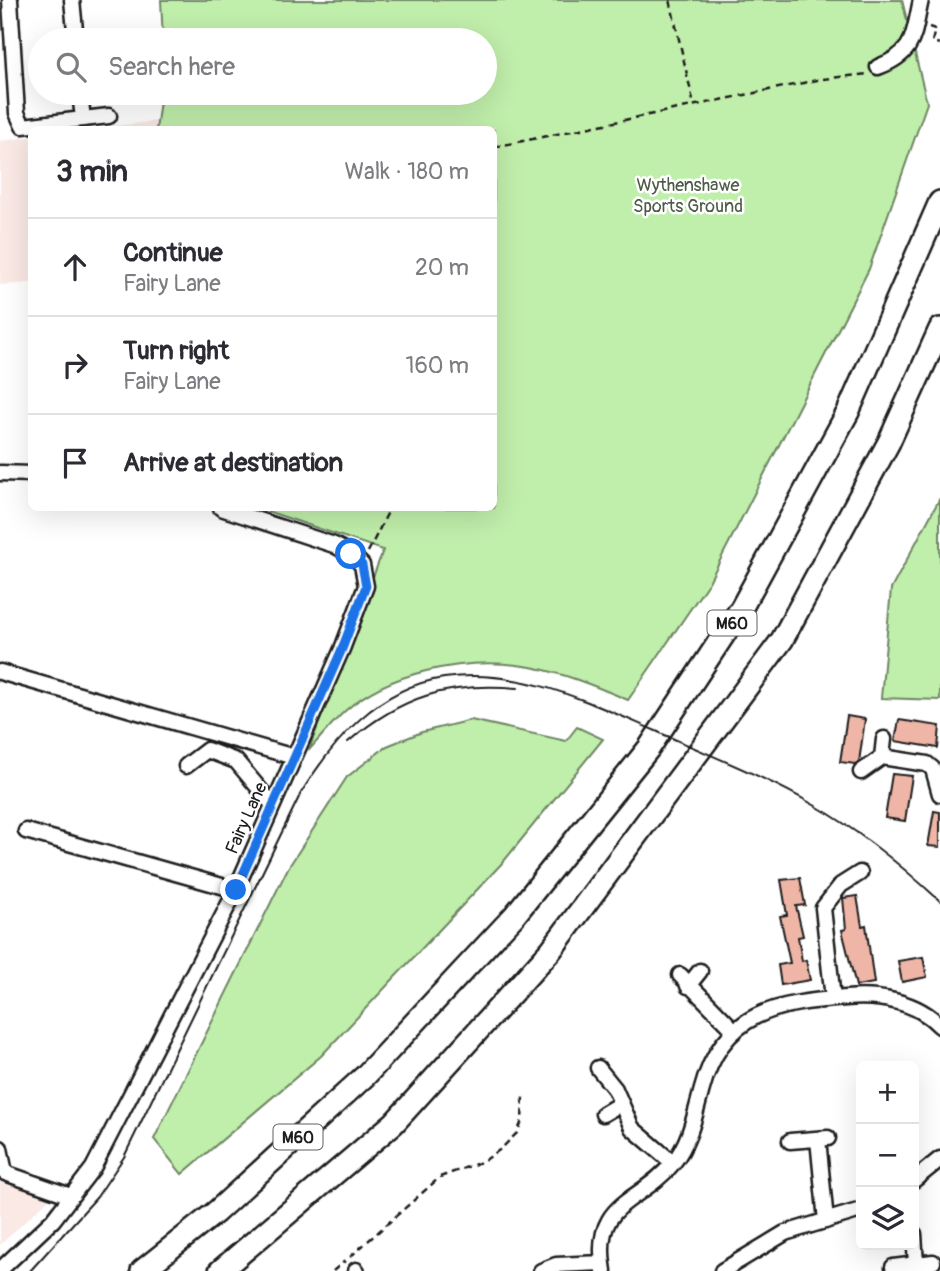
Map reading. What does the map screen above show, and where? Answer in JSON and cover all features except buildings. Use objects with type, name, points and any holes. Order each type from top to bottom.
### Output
[{"type":"highway","name":"M60","points":[[142,1271],[216,1212],[365,1076],[514,916],[649,748],[742,607],[848,412],[940,202]]},
{"type":"highway","name":"M60","points":[[219,1271],[394,1123],[551,950],[782,640],[889,442],[940,328]]},
{"type":"street","points":[[10,0],[17,113],[23,126],[109,116]]},
{"type":"street","points":[[72,0],[75,28]]},
{"type":"street","points":[[874,70],[897,60],[912,44],[921,0]]},
{"type":"street","points":[[81,105],[83,119]]},
{"type":"street","points":[[0,473],[28,474]]},
{"type":"street","points":[[230,511],[334,545],[351,554],[362,565]]},
{"type":"street","name":"Fairy Lane","points":[[1,1267],[53,1220],[93,1168],[236,890],[366,586],[362,565]]},
{"type":"street","points":[[0,671],[294,757]]},
{"type":"street","points":[[882,757],[884,739]]},
{"type":"street","points":[[186,766],[207,750],[228,756],[273,805]]},
{"type":"street","points":[[861,772],[882,757],[927,764],[933,769],[940,794]]},
{"type":"street","points":[[26,831],[236,890]]},
{"type":"street","points":[[834,999],[822,908],[841,885],[860,873]]},
{"type":"street","points":[[700,971],[684,980],[735,1031]]},
{"type":"street","points":[[541,1271],[556,1265],[603,1267],[603,1234],[612,1214],[624,1200],[673,1163],[687,1140],[709,1065],[735,1031],[755,1014],[781,1005],[866,996],[914,1007],[940,1026]]},
{"type":"street","points":[[598,1068],[618,1097],[632,1128],[673,1163]]},
{"type":"street","points":[[603,1114],[618,1097]]},
{"type":"street","points":[[790,1141],[823,1138],[826,1221]]},
{"type":"street","points":[[0,1148],[5,1173],[71,1196]]},
{"type":"street","points":[[919,1176],[940,1159]]},
{"type":"street","points":[[722,1271],[748,1265],[785,1233],[856,1212]]},
{"type":"street","points":[[915,1250],[916,1264]]},
{"type":"street","points":[[893,1268],[933,1262]]},
{"type":"path","points":[[670,0],[694,105]]},
{"type":"path","points":[[926,26],[935,29],[932,42],[940,44]]},
{"type":"path","points":[[497,146],[874,70]]},
{"type":"path","points":[[362,565],[389,511]]},
{"type":"path","points":[[333,1271],[370,1242],[440,1177],[484,1161],[502,1149],[517,1133],[522,1121],[523,1097]]},
{"type":"shaded area","points":[[157,121],[156,126],[114,126]]},
{"type":"shaded area","points":[[28,137],[28,283],[0,285],[0,141]]},
{"type":"shaded area","points":[[0,1177],[47,1191],[50,1198],[0,1245]]},
{"type":"green space","name":"Wythenshawe Sports Ground","points":[[161,0],[902,0],[927,103],[869,269],[709,582],[628,700],[553,672],[529,667],[480,663],[454,666],[404,677],[373,691],[345,711],[309,750],[383,550],[267,511],[497,511],[497,126],[157,126],[159,105],[497,105],[497,28],[162,28]]},
{"type":"green space","points":[[940,498],[940,700],[881,698],[891,589]]},
{"type":"green space","points":[[471,720],[566,741],[577,727],[603,739],[504,861],[321,1056],[182,1174],[154,1139],[288,868],[347,777],[387,746],[422,732]]},
{"type":"tram line","points":[[30,1271],[97,1197],[124,1157],[301,793],[314,773],[360,719],[398,692],[420,683],[472,676],[500,678],[527,682],[605,709],[795,794],[880,849],[940,901]]},
{"type":"tram line","points":[[348,742],[387,713],[427,696],[470,687],[518,688]]},
{"type":"route","points":[[236,890],[342,649],[366,586],[366,574],[362,565],[351,554]]}]
